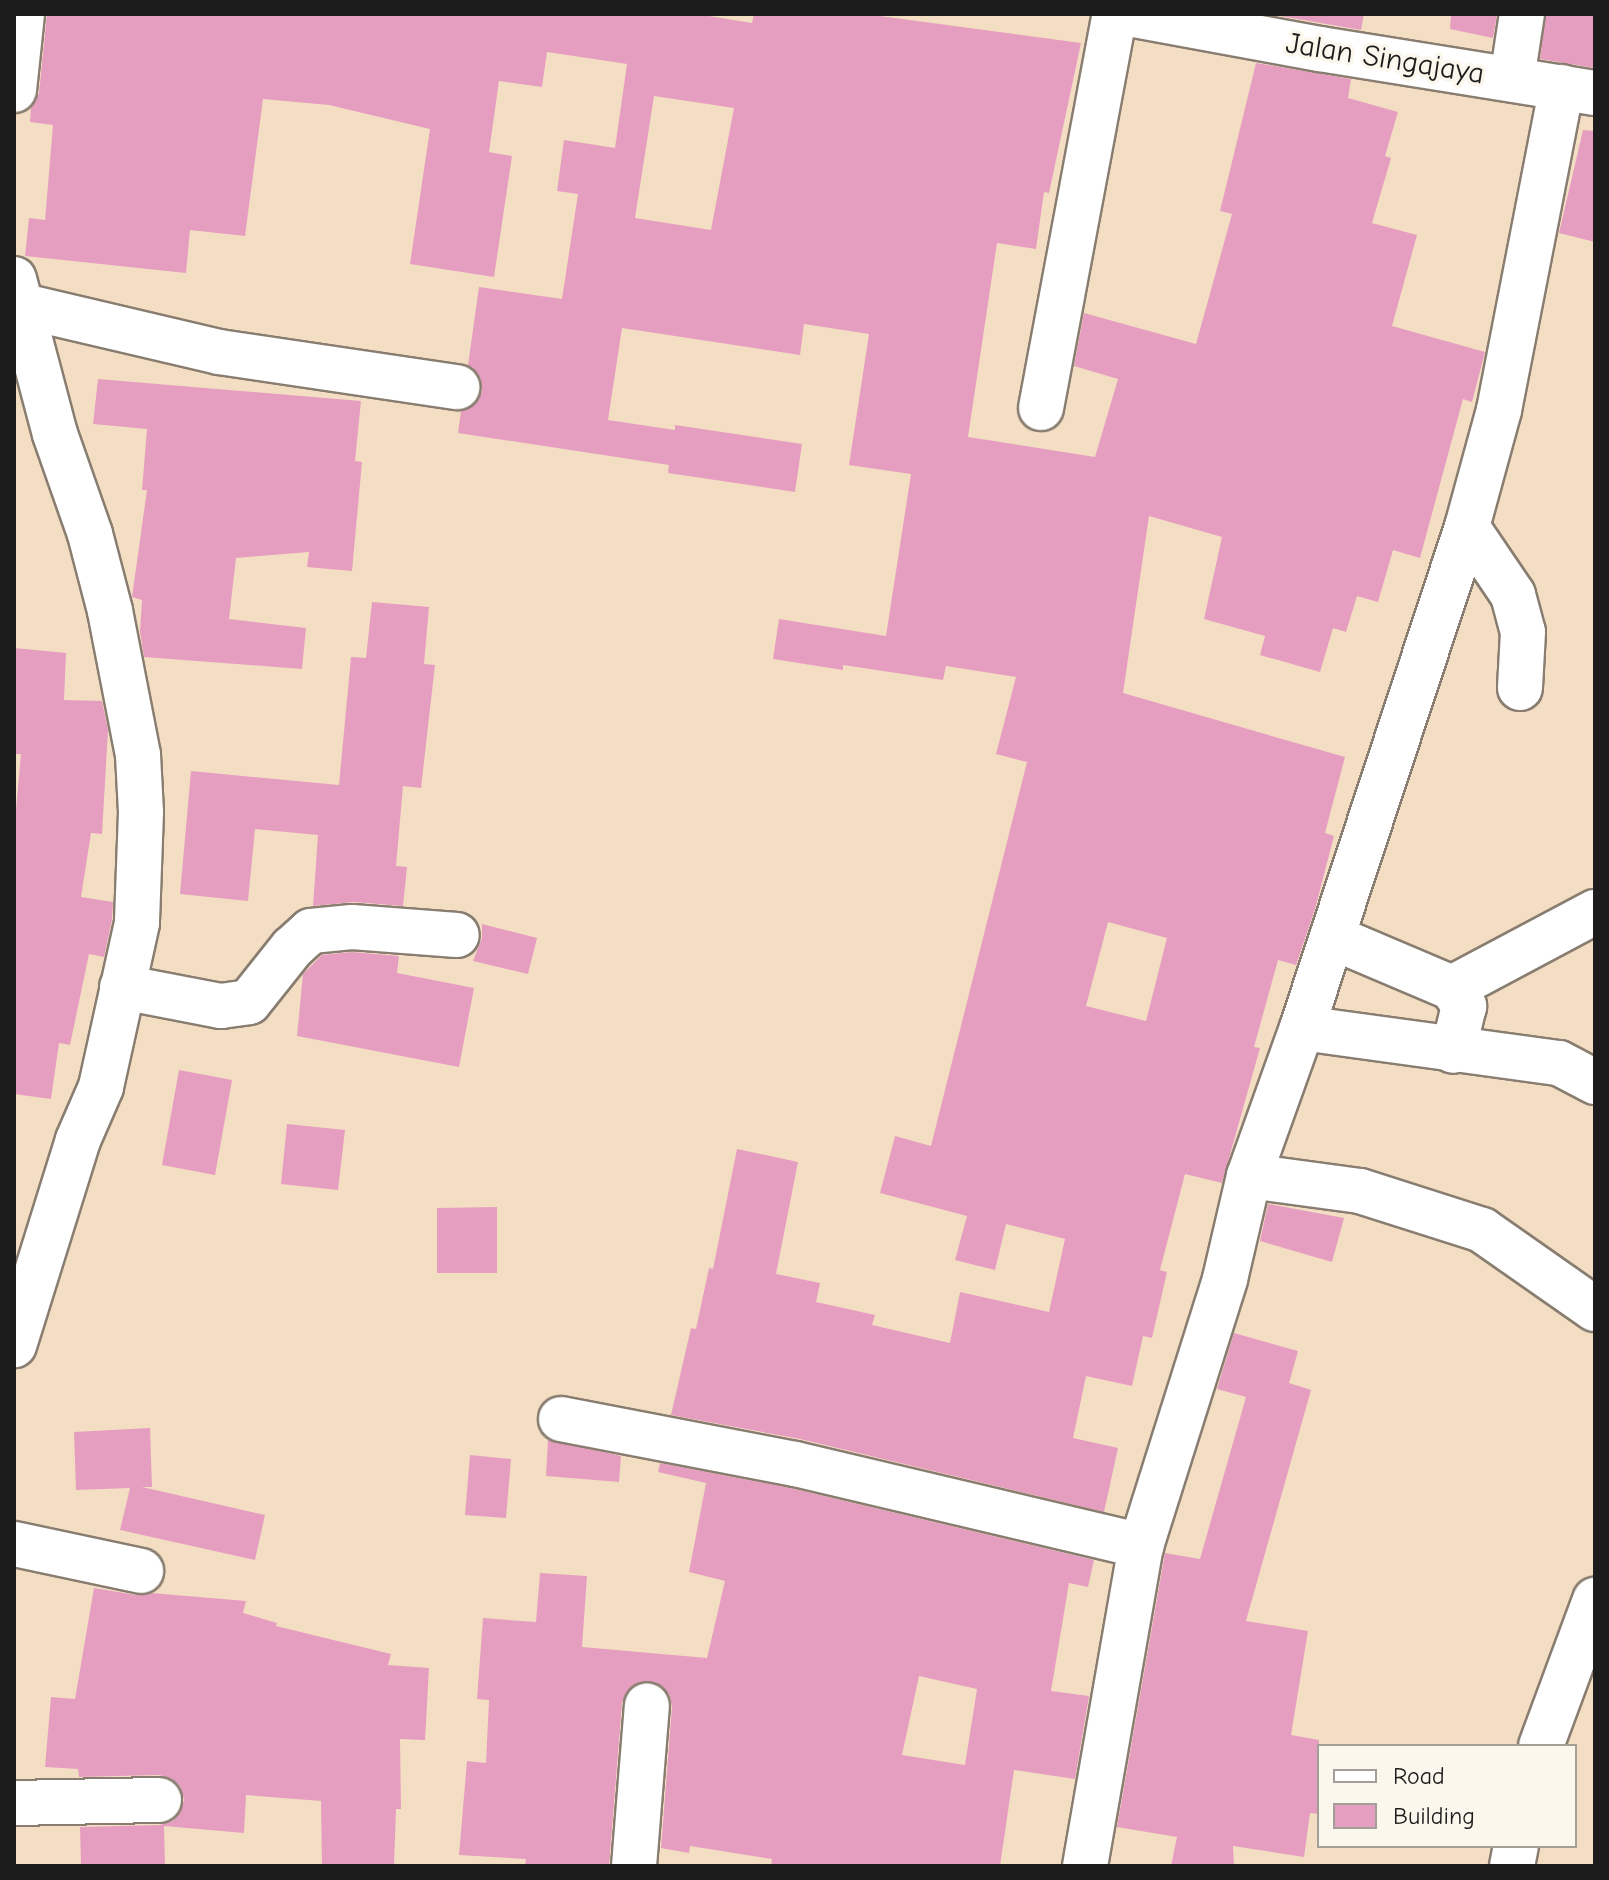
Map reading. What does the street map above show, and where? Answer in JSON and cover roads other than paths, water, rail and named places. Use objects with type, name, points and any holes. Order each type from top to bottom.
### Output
[{"type":"street","points":[[14,90],[22,14]]},
{"type":"street","points":[[1041,408],[1115,14]]},
{"type":"street","name":"Jalan Singajaya","points":[[1129,14],[1320,49],[1578,90]]},
{"type":"street","points":[[1512,79],[1522,14]]},
{"type":"street","points":[[1085,1866],[1141,1546],[1225,1279],[1249,1176],[1302,1028],[1467,527],[1578,90]]},
{"type":"street","points":[[16,292],[219,352],[457,387]]},
{"type":"street","points":[[14,1345],[78,1140],[142,991],[137,923],[141,812],[138,755],[98,565],[55,434],[16,292]]},
{"type":"street","points":[[1467,527],[1513,595],[1523,632],[1520,688]]},
{"type":"street","points":[[1452,988],[1595,912]]},
{"type":"street","points":[[142,991],[221,1006],[249,1002],[292,948],[311,931],[352,927],[457,935]]},
{"type":"street","points":[[1332,937],[1452,988],[1464,1006],[1453,1051]]},
{"type":"street","points":[[1302,1028],[1453,1051],[1559,1063],[1595,1082]]},
{"type":"street","points":[[1249,1176],[1360,1191],[1482,1230],[1595,1309]]},
{"type":"street","points":[[561,1419],[795,1464],[1141,1546]]},
{"type":"street","points":[[14,1544],[141,1571]]},
{"type":"street","points":[[1542,1744],[1595,1600]]},
{"type":"street","points":[[634,1866],[647,1706]]},
{"type":"street","points":[[14,1803],[159,1800]]}]
